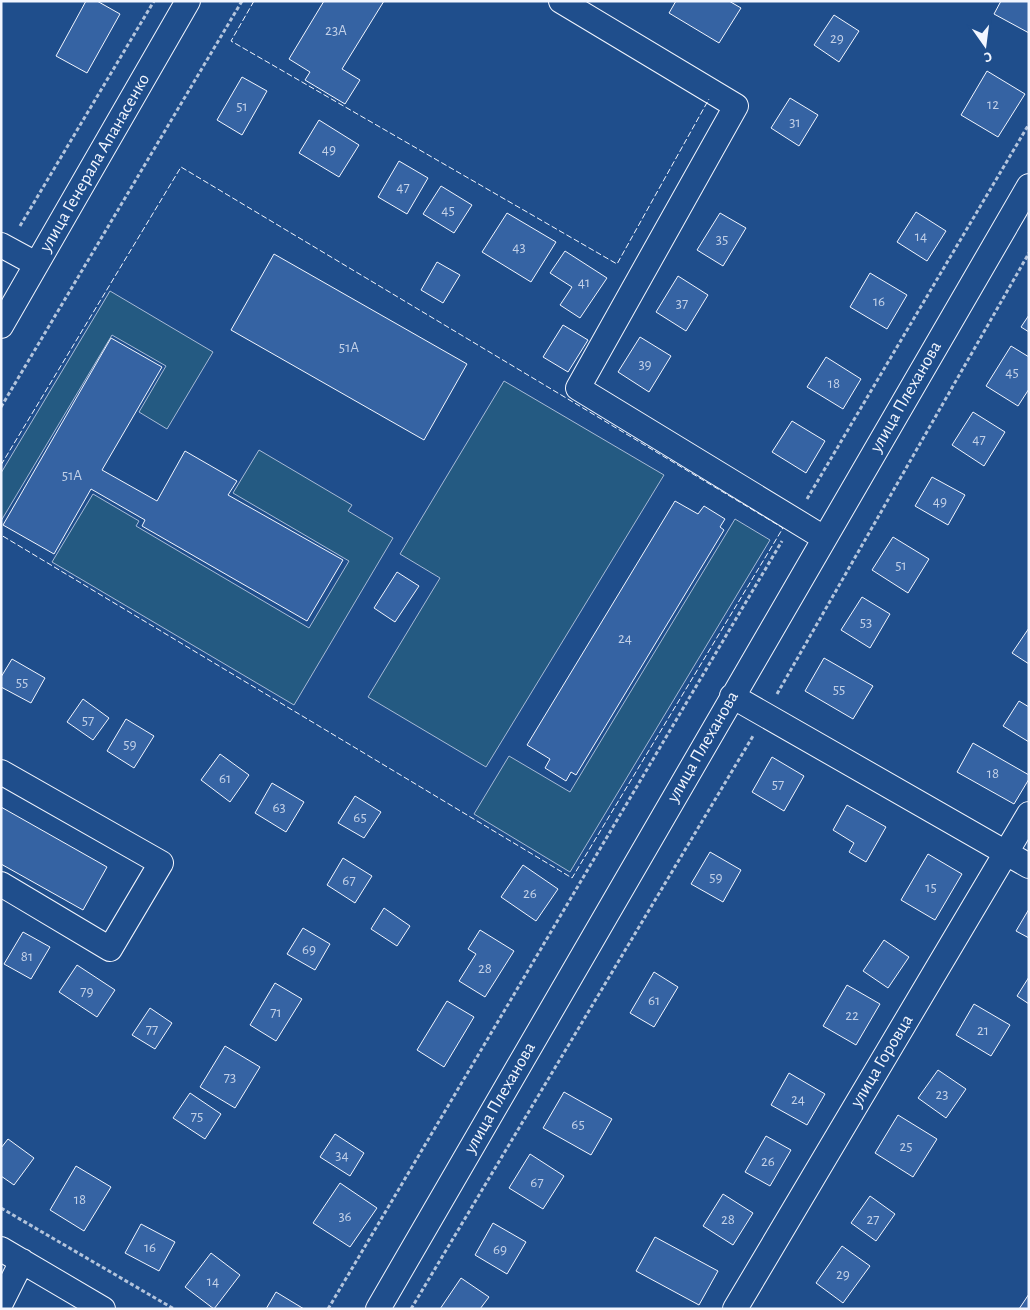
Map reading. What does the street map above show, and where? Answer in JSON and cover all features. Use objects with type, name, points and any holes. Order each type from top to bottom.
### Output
[{"type":"street","name":"улица Генерала Апанасенко","points":[[1,326],[188,1]]},
{"type":"street","points":[[561,1],[736,106],[578,388],[824,538]]},
{"type":"street","name":"улица Плеханова","points":[[378,1309],[1029,186]]},
{"type":"street","points":[[4,246],[36,264]]},
{"type":"street","points":[[732,696],[1029,866]]},
{"type":"street","points":[[1,772],[161,863],[110,949],[1,884]]},
{"type":"street","name":"улица Горовца","points":[[735,1309],[1029,814]]},
{"type":"street","points":[[1,1249],[103,1309]]},
{"type":"street","points":[[1,1303],[22,1261]]},
{"type":"path","points":[[4,246],[154,1]]},
{"type":"path","points":[[1,407],[242,1]]},
{"type":"path","points":[[328,1309],[1029,124]]},
{"type":"path","points":[[411,1309],[765,715],[1029,253]]},
{"type":"path","points":[[1,1208],[174,1309]]},
{"type":"shaded area","points":[[110,291],[213,352],[167,429],[139,412],[166,366],[112,335],[1,521],[1,473]]},
{"type":"shaded area","points":[[504,381],[664,475],[486,767],[368,697],[440,578],[400,554]]},
{"type":"shaded area","points":[[259,450],[352,505],[348,511],[393,538],[294,705],[52,562],[93,494],[139,521],[136,526],[309,628],[349,561],[233,493]]},
{"type":"shaded area","points":[[735,519],[770,540],[570,872],[474,814],[509,756],[570,792]]},
{"type":"building","points":[[86,1],[97,1],[120,14],[87,73],[56,56]]},
{"type":"building","points":[[324,1],[384,1],[342,69],[360,80],[345,104],[305,80],[310,72],[289,59]]},
{"type":"building","points":[[676,1],[729,1],[741,8],[719,43],[669,13]]},
{"type":"building","points":[[1001,1],[1029,1],[1029,33],[994,14]]},
{"type":"building","points":[[834,15],[859,31],[839,62],[814,45]]},
{"type":"building","points":[[987,71],[1025,94],[998,137],[961,115]]},
{"type":"building","points":[[242,77],[267,91],[242,135],[217,120]]},
{"type":"building","points":[[790,98],[818,115],[799,146],[771,128]]},
{"type":"building","points":[[319,120],[359,145],[339,177],[299,153]]},
{"type":"building","points":[[399,161],[428,178],[407,214],[378,197]]},
{"type":"building","points":[[441,186],[472,205],[454,233],[423,214]]},
{"type":"building","points":[[916,212],[946,231],[927,261],[897,242]]},
{"type":"building","points":[[507,213],[556,242],[531,282],[482,252]]},
{"type":"building","points":[[720,213],[746,228],[723,266],[697,250]]},
{"type":"building","points":[[565,251],[607,278],[580,318],[560,305],[572,287],[550,273]]},
{"type":"building","points":[[274,254],[467,364],[424,440],[231,330]]},
{"type":"building","points":[[437,262],[460,275],[443,303],[421,290]]},
{"type":"building","points":[[870,273],[907,295],[887,329],[850,307]]},
{"type":"building","points":[[678,276],[708,295],[686,331],[656,312]]},
{"type":"building","points":[[1029,315],[1029,332],[1021,327]]},
{"type":"building","points":[[563,325],[588,340],[568,372],[543,357]]},
{"type":"building","points":[[640,337],[671,356],[649,392],[618,372]]},
{"type":"building","points":[[111,338],[162,367],[102,470],[157,501],[185,451],[237,481],[228,495],[343,560],[307,621],[142,526],[145,520],[91,489],[54,554],[3,525]]},
{"type":"building","points":[[1011,346],[1029,357],[1029,389],[1018,406],[986,386]]},
{"type":"building","points":[[826,357],[861,379],[843,409],[807,387]]},
{"type":"building","points":[[973,412],[1005,432],[984,466],[952,445]]},
{"type":"building","points":[[792,421],[825,441],[806,473],[772,452]]},
{"type":"building","points":[[932,477],[965,495],[948,525],[915,506]]},
{"type":"building","points":[[675,501],[698,514],[704,506],[725,519],[720,527],[724,530],[576,775],[571,772],[566,781],[545,768],[550,759],[527,745]]},
{"type":"building","points":[[893,537],[929,559],[908,593],[872,570]]},
{"type":"building","points":[[397,572],[419,586],[395,622],[374,608]]},
{"type":"building","points":[[862,597],[890,614],[870,648],[841,630]]},
{"type":"building","points":[[1029,628],[1029,664],[1012,653]]},
{"type":"building","points":[[824,658],[873,686],[853,719],[805,691]]},
{"type":"building","points":[[12,659],[45,678],[31,703],[1,687],[1,677]]},
{"type":"building","points":[[83,699],[109,718],[93,740],[67,722]]},
{"type":"building","points":[[1019,701],[1029,707],[1029,742],[1003,726]]},
{"type":"building","points":[[126,719],[154,736],[134,768],[107,751]]},
{"type":"building","points":[[973,743],[1029,775],[1029,779],[1014,804],[957,772]]},
{"type":"building","points":[[220,754],[249,775],[230,802],[201,780]]},
{"type":"building","points":[[772,757],[804,776],[784,811],[752,792]]},
{"type":"building","points":[[272,783],[304,802],[286,832],[255,813]]},
{"type":"building","points":[[355,796],[381,812],[364,838],[338,823]]},
{"type":"building","points":[[847,805],[886,827],[866,862],[849,852],[854,843],[833,830]]},
{"type":"building","points":[[1,807],[107,867],[83,910],[1,864]]},
{"type":"building","points":[[710,852],[741,870],[723,902],[691,884]]},
{"type":"building","points":[[928,854],[962,874],[935,920],[901,900]]},
{"type":"building","points":[[343,858],[372,876],[355,903],[327,885]]},
{"type":"building","points":[[523,865],[558,889],[536,921],[501,897]]},
{"type":"building","points":[[384,908],[410,926],[397,946],[371,929]]},
{"type":"building","points":[[1029,909],[1029,938],[1016,931]]},
{"type":"building","points":[[303,928],[330,944],[315,970],[287,954]]},
{"type":"building","points":[[480,930],[514,951],[485,997],[459,981],[476,954],[468,949]]},
{"type":"building","points":[[23,932],[50,947],[31,979],[4,964]]},
{"type":"building","points":[[884,940],[909,957],[888,988],[863,971]]},
{"type":"building","points":[[77,965],[115,990],[97,1017],[59,992]]},
{"type":"building","points":[[654,972],[678,987],[654,1027],[630,1013]]},
{"type":"building","points":[[1029,977],[1029,1004],[1017,996]]},
{"type":"building","points":[[275,983],[302,999],[276,1041],[250,1025]]},
{"type":"building","points":[[847,985],[880,1004],[856,1045],[823,1026]]},
{"type":"building","points":[[447,1001],[474,1017],[444,1067],[417,1050]]},
{"type":"building","points":[[974,1004],[1010,1025],[991,1056],[956,1035]]},
{"type":"building","points":[[150,1008],[172,1023],[155,1049],[132,1035]]},
{"type":"building","points":[[225,1046],[260,1067],[235,1108],[200,1087]]},
{"type":"building","points":[[938,1070],[966,1089],[946,1118],[918,1098]]},
{"type":"building","points":[[789,1073],[825,1094],[807,1125],[771,1105]]},
{"type":"building","points":[[564,1092],[612,1119],[591,1155],[543,1128]]},
{"type":"building","points":[[190,1093],[221,1114],[205,1139],[173,1118]]},
{"type":"building","points":[[898,1115],[937,1139],[913,1177],[875,1153]]},
{"type":"building","points":[[335,1134],[364,1153],[350,1176],[320,1157]]},
{"type":"building","points":[[766,1136],[791,1150],[770,1186],[745,1172]]},
{"type":"building","points":[[8,1139],[34,1158],[14,1185],[1,1176],[1,1148]]},
{"type":"building","points":[[530,1154],[564,1176],[543,1209],[509,1188]]},
{"type":"building","points":[[76,1166],[111,1187],[84,1231],[50,1210]]},
{"type":"building","points":[[340,1183],[377,1208],[350,1247],[313,1223]]},
{"type":"building","points":[[723,1194],[753,1213],[733,1245],[703,1226]]},
{"type":"building","points":[[870,1196],[895,1214],[876,1241],[851,1223]]},
{"type":"building","points":[[493,1223],[526,1242],[507,1274],[475,1255]]},
{"type":"building","points":[[141,1224],[175,1242],[159,1271],[125,1253]]},
{"type":"building","points":[[655,1237],[718,1271],[699,1305],[636,1271]]},
{"type":"building","points":[[842,1246],[870,1266],[843,1303],[816,1283]]},
{"type":"building","points":[[211,1253],[240,1275],[214,1309],[185,1287]]},
{"type":"building","points":[[461,1278],[489,1297],[480,1309],[440,1309]]},
{"type":"building","points":[[276,1292],[304,1309],[266,1309]]},
{"type":"building","points":[[1029,1294],[1029,1309],[1019,1309]]},
{"type":"fence","points":[[254,1],[231,41],[617,264],[709,99]]},
{"type":"fence","points":[[1,465],[181,167],[783,528],[572,878],[1,535]]}]
